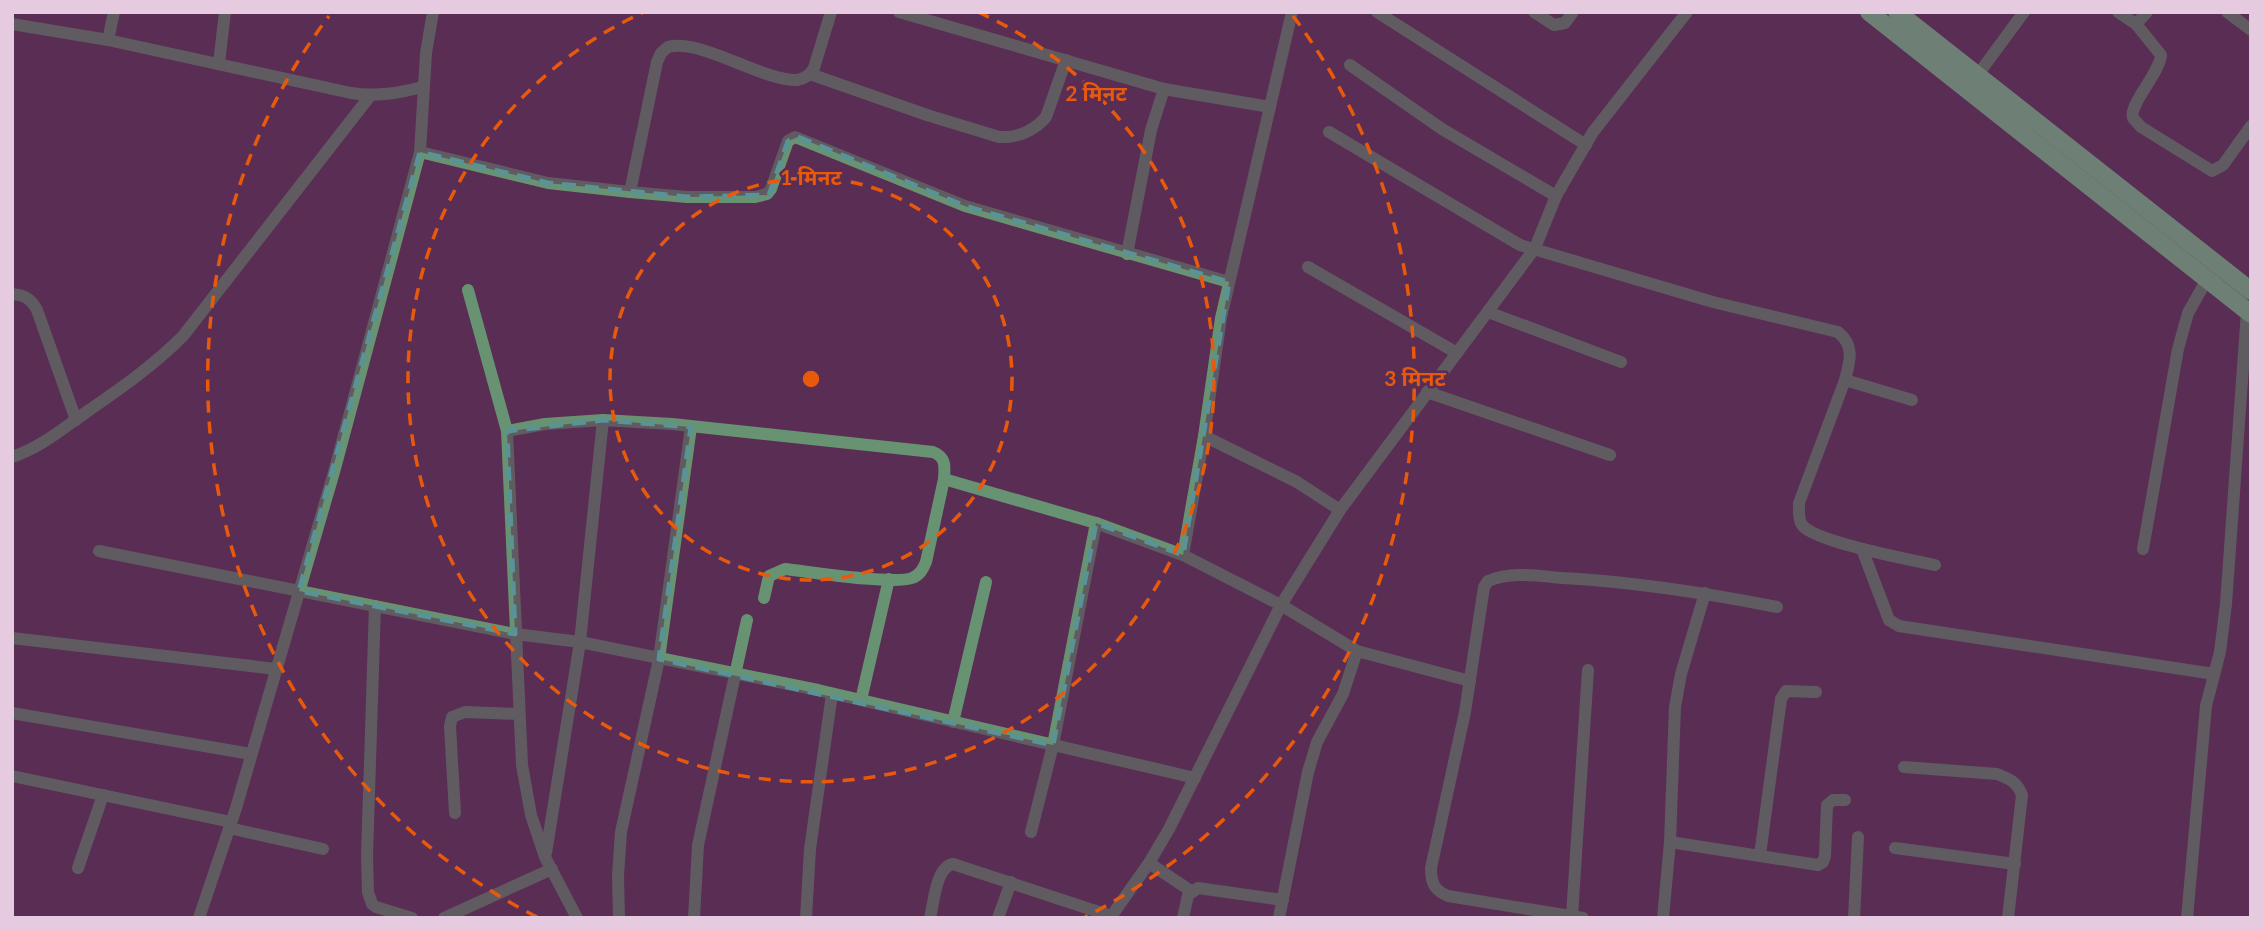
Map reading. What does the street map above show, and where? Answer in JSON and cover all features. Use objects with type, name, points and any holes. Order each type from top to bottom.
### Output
[{"type":"main road","points":[[1869,12],[1972,82],[2251,291]]},
{"type":"main road","points":[[1897,12],[1972,82],[2206,281],[2249,312]]},
{"type":"street","points":[[108,40],[114,12]]},
{"type":"street","points":[[219,63],[225,12]]},
{"type":"street","points":[[199,918],[230,825],[334,472],[419,152],[426,53],[433,12]]},
{"type":"street","points":[[630,192],[661,53],[668,47],[689,47],[786,79],[797,80],[810,74],[818,58],[831,12]]},
{"type":"street","points":[[899,12],[1164,89],[1269,107]]},
{"type":"street","points":[[1183,555],[1221,318],[1292,12]]},
{"type":"street","points":[[1377,12],[1586,145]]},
{"type":"street","points":[[1534,12],[1547,22],[1557,24],[1565,23],[1573,12]]},
{"type":"street","points":[[930,918],[942,871],[953,864],[1110,917],[1149,863],[1169,829],[1281,605],[1340,510],[1535,248],[1556,196],[1586,145],[1687,12]]},
{"type":"street","points":[[1972,82],[2024,12]]},
{"type":"street","points":[[2118,12],[2136,24],[2161,55],[2157,70],[2132,113],[2141,127],[2212,171],[2222,165],[2251,126]]},
{"type":"street","points":[[2136,24],[2147,12]]},
{"type":"street","points":[[2227,12],[2251,30]]},
{"type":"street","points":[[12,24],[108,40],[370,96],[389,95],[424,87]]},
{"type":"street","points":[[810,74],[927,116],[999,137],[1009,137],[1040,125],[1046,117],[1066,60]]},
{"type":"street","points":[[1350,65],[1442,129],[1556,196]]},
{"type":"street","points":[[1127,254],[1151,131],[1164,89]]},
{"type":"street","points":[[12,457],[52,438],[160,359],[183,336],[370,96]]},
{"type":"street","points":[[1329,132],[1520,245],[1713,302],[1838,332],[1846,338],[1851,347],[1845,380],[1798,503],[1801,524],[1809,531],[1862,549],[1936,565]]},
{"type":"street","points":[[419,152],[548,183],[687,197],[762,196],[771,189],[789,138],[795,137],[965,206],[1229,282]]},
{"type":"street","points":[[1308,267],[1457,353]]},
{"type":"street","points":[[2143,549],[2180,340],[2188,313],[2206,281]]},
{"type":"street","points":[[468,290],[507,430],[519,714],[525,784],[531,815],[548,863],[577,918]]},
{"type":"street","points":[[12,295],[20,295],[32,301],[76,420]]},
{"type":"street","points":[[1488,312],[1621,362]]},
{"type":"street","points":[[2187,918],[2206,706],[2220,652],[2227,604],[2249,312]]},
{"type":"street","points":[[1845,380],[1912,400]]},
{"type":"street","points":[[1427,392],[1610,455]]},
{"type":"street","points":[[507,430],[603,420],[933,452],[943,458],[944,479],[923,568],[914,577],[889,579],[785,569],[769,576],[764,598]]},
{"type":"street","points":[[548,863],[580,642],[603,420]]},
{"type":"street","points":[[619,918],[621,832],[659,659],[691,427]]},
{"type":"street","points":[[1204,436],[1297,482],[1340,510]]},
{"type":"street","points":[[944,479],[1096,523],[1183,555],[1281,605],[1357,651],[1470,681]]},
{"type":"street","points":[[1031,832],[1053,745],[1096,523]]},
{"type":"street","points":[[1862,549],[1889,620],[1899,626],[2214,674]]},
{"type":"street","points":[[99,551],[515,634],[580,642],[736,674],[861,700],[1195,778]]},
{"type":"street","points":[[1588,670],[1578,917],[1506,911],[1439,892],[1432,882],[1432,868],[1470,681],[1484,587],[1488,581],[1510,575],[1622,581],[1777,607]]},
{"type":"street","points":[[861,700],[889,579]]},
{"type":"street","points":[[953,722],[986,582]]},
{"type":"street","points":[[1663,918],[1670,842],[1675,707],[1681,674],[1705,593]]},
{"type":"street","points":[[375,606],[369,730],[368,892],[372,904],[376,907],[412,918]]},
{"type":"street","points":[[694,918],[698,845],[747,620]]},
{"type":"street","points":[[12,638],[276,669]]},
{"type":"street","points":[[1279,918],[1311,762],[1321,731],[1343,694],[1357,651]]},
{"type":"street","points":[[1760,855],[1781,699],[1786,691],[1790,690],[1816,692]]},
{"type":"street","points":[[806,918],[810,849],[832,694]]},
{"type":"street","points":[[455,813],[450,726],[452,717],[465,712],[519,714]]},
{"type":"street","points":[[12,713],[251,754]]},
{"type":"street","points":[[1903,767],[1997,774],[2018,785],[2022,795],[2008,918]]},
{"type":"street","points":[[12,776],[103,795],[323,849]]},
{"type":"street","points":[[78,868],[103,795]]},
{"type":"street","points":[[1670,842],[1818,865],[1823,862],[1827,805],[1833,800],[1845,800]]},
{"type":"street","points":[[1854,918],[1858,837]]},
{"type":"street","points":[[1895,848],[2015,864]]},
{"type":"street","points":[[444,918],[548,863]]},
{"type":"street","points":[[1149,863],[1191,891]]},
{"type":"street","points":[[998,918],[1011,882]]},
{"type":"street","points":[[1183,918],[1188,895],[1191,891],[1203,887],[1283,900]]},
{"type":"highlighted area","points":[[798,137],[965,206],[1229,282],[1183,555],[1096,523],[1053,745],[659,659],[691,427],[603,420],[507,431],[515,634],[299,591],[420,152],[548,183],[687,197],[769,195],[788,141]]}]
